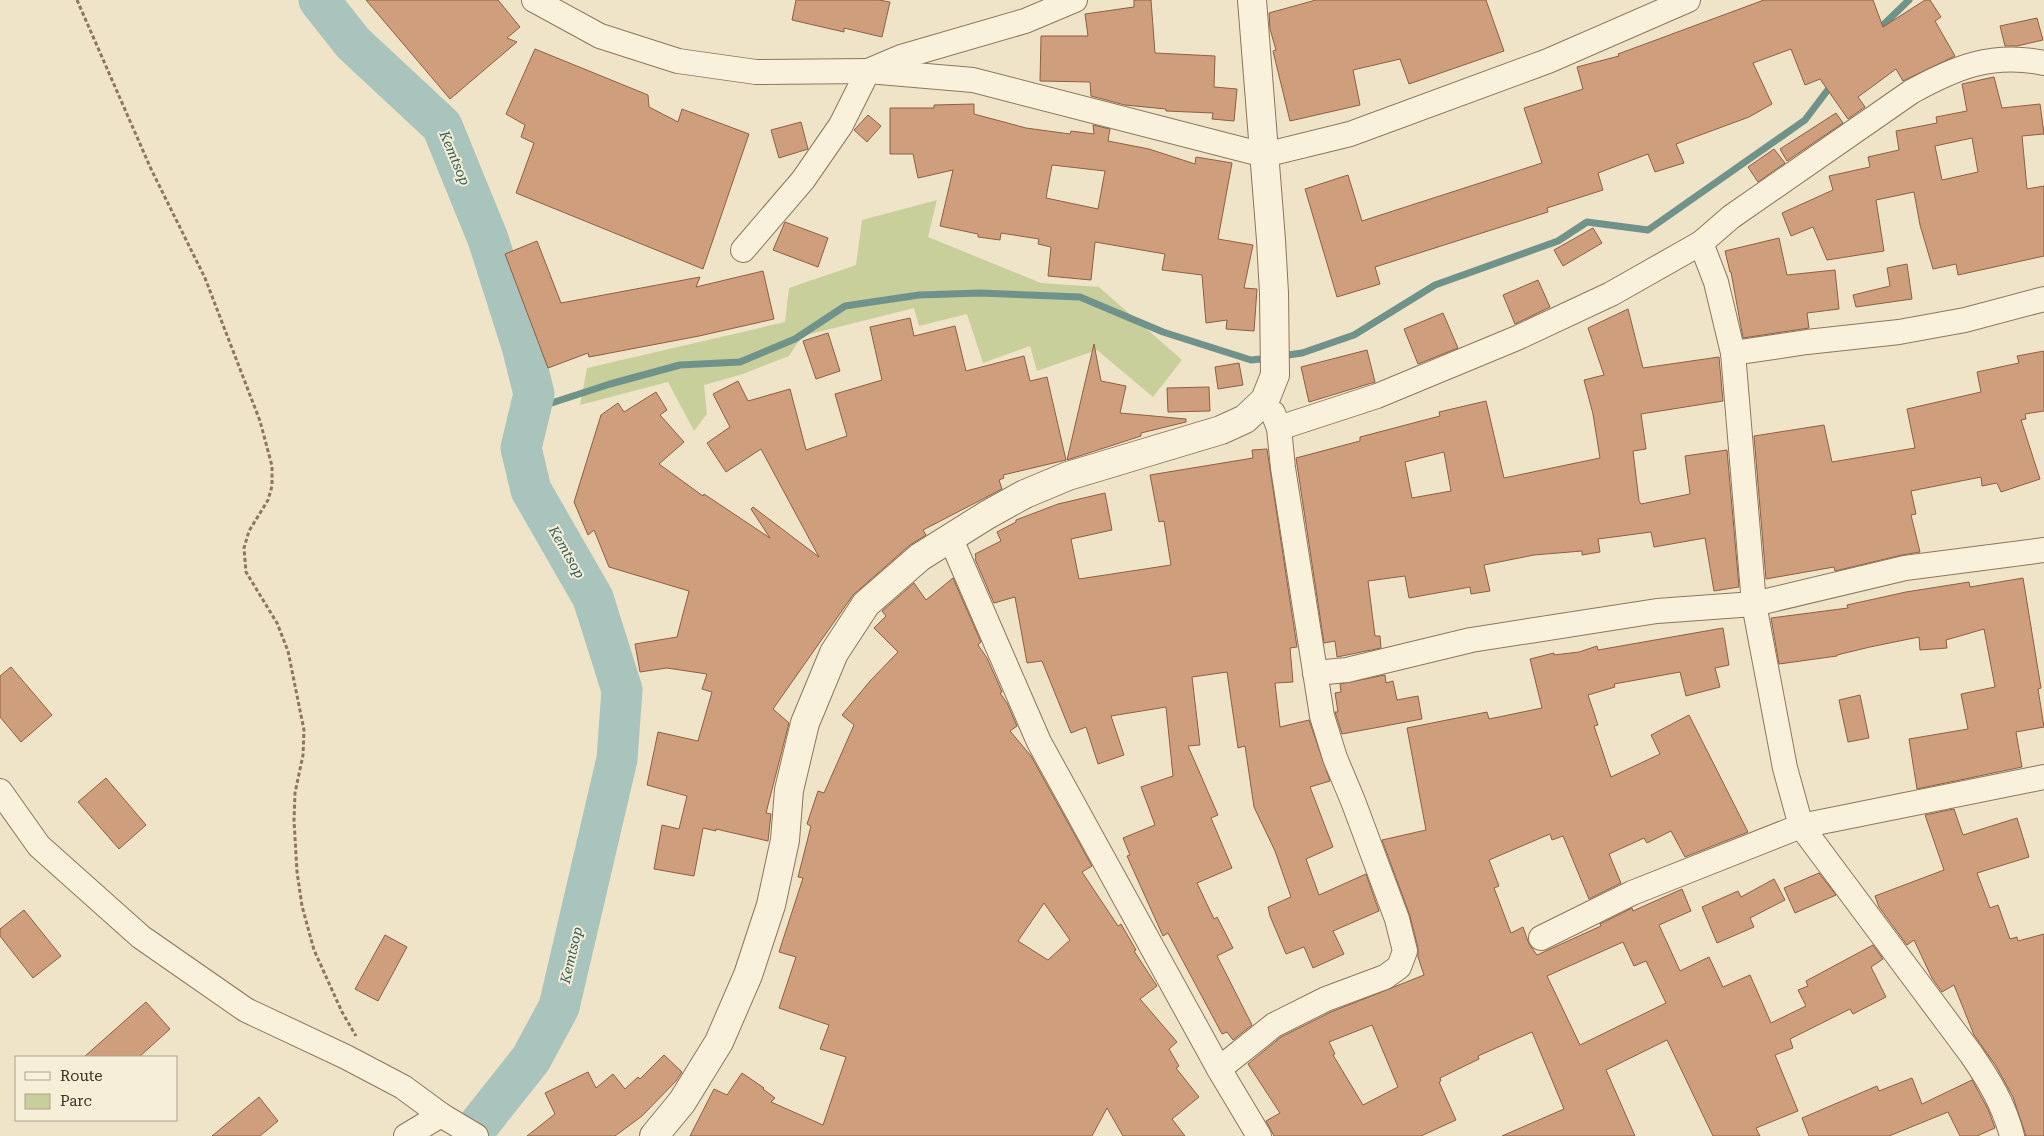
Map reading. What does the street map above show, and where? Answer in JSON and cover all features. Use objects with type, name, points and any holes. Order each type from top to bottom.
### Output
[{"type":"street","points":[[534,0],[600,36],[678,61],[756,72],[868,71],[973,80],[1264,154],[1350,134],[1548,60],[1688,0]]},
{"type":"street","points":[[743,250],[803,180],[841,125],[868,71],[901,57],[1025,21],[1075,0]]},
{"type":"street","points":[[1219,1069],[1274,1025],[1326,999],[1385,977],[1399,967],[1405,951],[1397,919],[1354,801],[1334,758],[1322,716],[1315,673],[1283,468],[1279,428],[1270,387],[1275,338],[1274,284],[1252,0]]},
{"type":"street","points":[[1279,428],[1377,396],[1517,338],[1610,294],[1701,243],[1731,217],[1911,92],[1943,74],[1986,61],[2022,58],[2044,63]]},
{"type":"street","points":[[1701,243],[1716,282],[1733,353],[1754,604],[1785,768],[1801,826],[1971,1054],[1993,1087],[2008,1118],[2012,1136]]},
{"type":"street","points":[[1733,353],[1807,342],[1899,332],[1965,320],[2044,299]]},
{"type":"street","points":[[654,1136],[682,1102],[719,1042],[748,975],[771,905],[785,840],[789,790],[805,723],[834,653],[866,604],[920,557],[950,537],[1025,494],[1068,476],[1221,430],[1245,419],[1270,387]]},
{"type":"street","points":[[950,537],[1039,742],[1219,1069],[1259,1136]]},
{"type":"street","points":[[1315,673],[1347,670],[1491,637],[1657,611],[1754,604],[1905,568],[2044,550]]},
{"type":"street","points":[[1541,938],[1632,893],[1801,826],[2044,777]]},
{"type":"street","points":[[0,791],[39,846],[141,938],[246,1010],[346,1057],[403,1087],[476,1136]]},
{"type":"street","points":[[406,1136],[448,1118]]},
{"type":"path","points":[[77,0],[151,169],[205,278],[260,421],[270,457],[272,486],[268,500],[249,531],[244,548],[246,572],[277,624],[288,651],[304,730],[303,755],[295,793],[294,820],[297,872],[302,906],[314,950],[342,1012],[360,1042]]},
{"type":"green space","points":[[937,200],[928,237],[1041,283],[1099,287],[1182,360],[1153,397],[1097,350],[1037,371],[1030,346],[983,363],[967,314],[919,326],[914,308],[802,336],[789,356],[743,374],[704,385],[707,414],[694,431],[668,382],[580,405],[587,368],[785,322],[789,288],[856,265],[862,220]]},
{"type":"building","points":[[366,0],[498,0],[520,27],[507,38],[517,42],[450,99]]},
{"type":"building","points":[[796,0],[879,0],[890,2],[882,37],[844,28],[844,32],[792,20]]},
{"type":"building","points":[[1134,0],[1151,0],[1155,53],[1215,56],[1214,87],[1237,89],[1234,121],[1212,119],[1213,113],[1166,111],[1166,109],[1125,105],[1091,96],[1090,82],[1040,81],[1041,36],[1088,36],[1085,14],[1134,7]]},
{"type":"building","points":[[1316,0],[1486,0],[1504,51],[1409,84],[1400,59],[1353,70],[1360,105],[1290,121],[1273,51],[1276,50],[1270,29],[1269,13]]},
{"type":"building","points":[[1764,0],[1873,0],[1883,27],[1925,0],[1930,0],[1941,17],[1935,21],[1955,56],[1903,81],[1896,69],[1858,97],[1865,107],[1848,119],[1820,79],[1805,85],[1791,49],[1753,63],[1772,104],[1749,117],[1676,144],[1684,163],[1655,172],[1648,154],[1598,173],[1603,190],[1547,208],[1548,212],[1375,267],[1380,284],[1337,297],[1305,189],[1348,175],[1362,221],[1542,163],[1524,108],[1583,89],[1577,67],[1619,56],[1618,54]]},
{"type":"building","points":[[2037,18],[2043,40],[2017,46],[2005,46],[2000,26]]},
{"type":"building","points":[[535,49],[648,95],[649,107],[678,122],[682,109],[749,134],[703,269],[516,193],[534,143],[521,137],[525,125],[506,114]]},
{"type":"building","points":[[1994,77],[2002,108],[2040,104],[2044,134],[2022,136],[2027,189],[2044,186],[2044,256],[1958,275],[1956,264],[1933,269],[1920,225],[1914,192],[1876,200],[1884,251],[1827,260],[1813,227],[1791,236],[1782,213],[1833,190],[1829,176],[1870,167],[1868,157],[1899,150],[1896,131],[1937,123],[1936,117],[1967,111],[1962,84]],"holes":[[[1972,138],[1978,172],[1942,180],[1935,146]]]},
{"type":"building","points":[[974,104],[974,114],[1026,128],[1070,134],[1071,131],[1094,134],[1093,125],[1110,129],[1108,141],[1149,149],[1195,164],[1196,157],[1232,163],[1218,239],[1253,245],[1244,288],[1257,289],[1254,331],[1226,329],[1227,320],[1206,323],[1202,275],[1162,270],[1165,254],[1095,242],[1091,280],[1048,276],[1051,247],[1038,244],[1039,239],[1001,233],[1000,240],[978,237],[978,234],[940,226],[953,170],[918,178],[913,154],[890,154],[890,108],[934,108],[934,105]],"holes":[[[1052,165],[1105,171],[1098,209],[1046,198]]]},
{"type":"building","points":[[1836,113],[1843,123],[1787,161],[1780,149]]},
{"type":"building","points":[[868,115],[881,126],[867,142],[854,130]]},
{"type":"building","points":[[801,122],[808,149],[779,158],[771,130]]},
{"type":"building","points":[[1774,149],[1785,163],[1758,182],[1748,167]]},
{"type":"building","points":[[785,222],[828,238],[818,267],[773,250]]},
{"type":"building","points":[[1593,228],[1602,243],[1563,266],[1554,250]]},
{"type":"building","points":[[1779,238],[1787,275],[1835,270],[1839,309],[1807,313],[1809,328],[1743,338],[1731,272],[1725,251]]},
{"type":"building","points":[[537,241],[561,303],[700,277],[696,287],[763,271],[774,319],[699,336],[589,357],[588,353],[548,368],[505,254]]},
{"type":"building","points":[[1907,264],[1912,299],[1856,307],[1853,295],[1890,286],[1887,268]]},
{"type":"building","points":[[1538,280],[1550,307],[1515,324],[1503,295]]},
{"type":"building","points":[[1628,309],[1643,368],[1719,357],[1723,401],[1641,414],[1646,449],[1633,451],[1639,501],[1641,504],[1690,494],[1685,456],[1727,450],[1739,587],[1714,591],[1705,538],[1654,547],[1651,532],[1598,539],[1600,552],[1582,555],[1582,551],[1534,555],[1484,565],[1490,591],[1471,594],[1470,587],[1409,598],[1405,576],[1368,581],[1375,636],[1380,636],[1381,648],[1337,657],[1335,641],[1324,643],[1296,458],[1360,441],[1360,437],[1440,416],[1439,412],[1486,401],[1504,478],[1600,458],[1593,414],[1584,380],[1604,375],[1588,328]],"holes":[[[1444,452],[1451,491],[1412,498],[1405,462]]]},
{"type":"building","points":[[1443,313],[1458,348],[1418,364],[1404,329]]},
{"type":"building","points":[[910,318],[914,336],[955,326],[966,371],[1024,356],[1030,381],[1047,377],[1066,460],[1003,475],[1004,478],[999,480],[1002,489],[923,530],[926,535],[910,545],[853,595],[773,709],[789,723],[766,813],[771,814],[768,841],[716,829],[716,831],[703,828],[694,876],[654,869],[662,825],[679,829],[687,796],[647,785],[658,732],[698,741],[712,692],[702,689],[707,674],[667,668],[640,672],[635,644],[677,637],[689,591],[609,567],[594,530],[588,535],[574,502],[601,415],[618,403],[624,412],[656,392],[667,410],[660,415],[684,442],[659,464],[703,496],[704,494],[770,538],[751,509],[753,507],[819,557],[761,449],[726,472],[707,443],[730,427],[713,394],[738,381],[748,401],[790,389],[806,450],[847,436],[835,394],[882,380],[870,327]]},
{"type":"building","points":[[828,333],[840,371],[816,379],[803,341]]},
{"type":"building","points":[[1094,344],[1101,381],[1126,386],[1120,413],[1186,419],[1186,422],[1141,433],[1141,436],[1067,460]]},
{"type":"building","points":[[1367,350],[1375,382],[1309,402],[1301,367]]},
{"type":"building","points":[[2044,351],[2044,411],[2025,414],[2026,419],[2021,420],[2040,479],[2001,492],[1997,483],[1982,486],[1981,477],[1911,491],[1916,514],[1911,515],[1920,552],[1835,571],[1834,567],[1766,579],[1754,436],[1824,425],[1832,462],[1915,448],[1907,409],[1981,392],[1977,372],[2019,363],[2017,356]]},
{"type":"building","points":[[1239,363],[1243,385],[1218,389],[1215,367]]},
{"type":"building","points":[[1209,387],[1210,411],[1168,412],[1167,388]]},
{"type":"building","points":[[1267,449],[1297,647],[1290,648],[1293,682],[1275,683],[1280,727],[1309,720],[1330,781],[1310,787],[1333,847],[1306,859],[1319,895],[1366,874],[1379,911],[1333,931],[1344,954],[1313,968],[1304,947],[1286,954],[1268,907],[1291,897],[1275,851],[1254,807],[1245,746],[1238,748],[1227,672],[1192,677],[1200,745],[1188,746],[1218,815],[1211,818],[1232,868],[1197,883],[1214,919],[1217,917],[1233,948],[1217,956],[1252,1025],[1233,1040],[1227,1032],[1222,1034],[1168,933],[1163,936],[1127,856],[1130,855],[1123,838],[1155,825],[1141,787],[1173,776],[1166,707],[1111,716],[1124,755],[1098,764],[1086,727],[1071,733],[1042,661],[1027,663],[1015,597],[994,603],[975,559],[975,554],[1001,541],[997,532],[1016,522],[1016,520],[1058,504],[1105,493],[1112,530],[1071,539],[1079,579],[1171,565],[1164,521],[1159,522],[1150,475],[1253,458],[1252,450]]},
{"type":"building","points":[[953,578],[981,642],[978,645],[987,658],[1002,692],[1000,693],[1007,703],[1017,726],[1010,731],[1031,756],[1092,866],[1082,872],[1118,926],[1121,924],[1136,950],[1134,951],[1157,986],[1140,999],[1177,1042],[1169,1049],[1179,1066],[1176,1068],[1199,1097],[1172,1119],[1185,1136],[1123,1136],[1107,1108],[1092,1136],[690,1136],[714,1089],[727,1095],[742,1073],[775,1098],[771,1102],[823,1125],[846,1057],[820,1049],[829,1025],[779,1008],[796,957],[779,952],[803,878],[798,877],[811,826],[807,824],[818,791],[824,793],[854,725],[842,715],[870,681],[898,652],[874,628],[886,616],[882,611],[914,583],[926,600]],"holes":[[[1044,903],[1070,940],[1048,960],[1018,941]]]},
{"type":"building","points":[[2023,578],[2041,688],[2038,689],[2044,727],[2016,732],[2022,767],[1917,789],[1909,739],[1968,729],[1961,694],[1995,687],[1984,629],[1946,640],[1947,648],[1920,650],[1919,637],[1837,656],[1779,664],[1771,618],[1848,608],[1847,605],[1906,592],[1969,582],[1970,587]]},
{"type":"building","points":[[1723,628],[1729,665],[1715,668],[1720,687],[1686,696],[1680,672],[1614,684],[1615,687],[1588,695],[1598,725],[1594,726],[1611,777],[1660,754],[1651,735],[1689,715],[1748,832],[1685,857],[1671,831],[1647,843],[1644,838],[1609,854],[1621,883],[1589,899],[1563,836],[1552,840],[1550,834],[1489,860],[1499,886],[1494,888],[1511,933],[1523,927],[1529,944],[1537,955],[1601,926],[1600,924],[1632,908],[1633,911],[1682,889],[1691,911],[1659,925],[1680,971],[1709,957],[1723,987],[1750,975],[1771,1023],[1806,1006],[1798,990],[1808,986],[1806,981],[1873,945],[1883,959],[1871,967],[1886,997],[1853,1014],[1850,1009],[1790,1039],[1793,1048],[1775,1055],[1798,1111],[1756,1128],[1760,1136],[1713,1136],[1667,1040],[1606,1070],[1635,1136],[1502,1136],[1564,1109],[1532,1032],[1478,1056],[1479,1059],[1440,1078],[1441,1081],[1439,1082],[1456,1120],[1421,1136],[1274,1136],[1266,1121],[1280,1113],[1248,1064],[1281,1037],[1331,1012],[1424,975],[1418,957],[1418,948],[1410,916],[1382,840],[1426,830],[1407,728],[1487,712],[1489,719],[1542,708],[1530,659],[1554,653],[1554,655],[1579,652],[1597,646],[1598,650]],"holes":[[[1623,942],[1634,966],[1646,961],[1666,1003],[1580,1045],[1547,976]],[[1372,1025],[1398,1087],[1363,1105],[1333,1055],[1335,1054],[1329,1042]]]},
{"type":"building","points":[[11,667],[52,715],[21,742],[0,717],[0,676]]},
{"type":"building","points":[[1385,675],[1386,683],[1393,681],[1397,700],[1418,696],[1422,719],[1342,734],[1335,712],[1338,712],[1335,693],[1341,692],[1340,684]]},
{"type":"building","points":[[1860,695],[1869,738],[1848,742],[1839,700]]},
{"type":"building","points":[[106,778],[146,825],[119,849],[78,802]]},
{"type":"building","points":[[1954,809],[1963,835],[2017,818],[2029,857],[1977,873],[1990,908],[1998,905],[2010,939],[2017,937],[2018,941],[2044,934],[2044,1136],[2026,1136],[2013,1097],[1996,1066],[1974,1035],[1954,985],[1942,992],[1932,978],[1914,940],[1907,945],[1879,907],[1875,896],[1944,870],[1925,815]]},
{"type":"building","points":[[1819,873],[1836,895],[1795,913],[1784,888]]},
{"type":"building","points":[[1774,879],[1785,900],[1750,918],[1754,927],[1717,943],[1702,907],[1738,891],[1741,897]]},
{"type":"building","points":[[24,910],[61,956],[33,978],[0,936],[0,929]]},
{"type":"building","points":[[385,935],[407,947],[378,1001],[355,989]]},
{"type":"building","points":[[146,1002],[170,1029],[140,1056],[85,1056]]},
{"type":"building","points":[[664,1055],[682,1072],[676,1081],[642,1116],[615,1136],[527,1136],[555,1114],[545,1093],[588,1072],[596,1088],[613,1074],[625,1089],[638,1077],[640,1079]]},
{"type":"building","points":[[1912,1078],[1922,1104],[1972,1080],[1988,1109],[1995,1128],[1977,1136],[1960,1136],[1948,1112],[1889,1136],[1809,1136],[1802,1118],[1877,1086],[1879,1091]]},
{"type":"building","points":[[259,1097],[278,1121],[260,1136],[212,1136]]},
{"type":"waterway","name":"Kemtsop","points":[[319,0],[353,43],[442,126],[488,239],[522,346],[534,394],[521,448],[531,490],[593,598],[622,690],[617,759],[559,1007],[531,1059],[470,1136]]},
{"type":"waterway","points":[[1877,31],[1909,0]]},
{"type":"waterway","points":[[1281,356],[1302,353],[1354,335],[1435,285],[1558,241],[1587,222],[1648,230],[1805,120],[1833,83]]},
{"type":"waterway","points":[[530,410],[610,384],[680,365],[740,362],[795,339],[845,306],[919,295],[980,293],[1080,297],[1163,332],[1251,360],[1270,358]]}]
